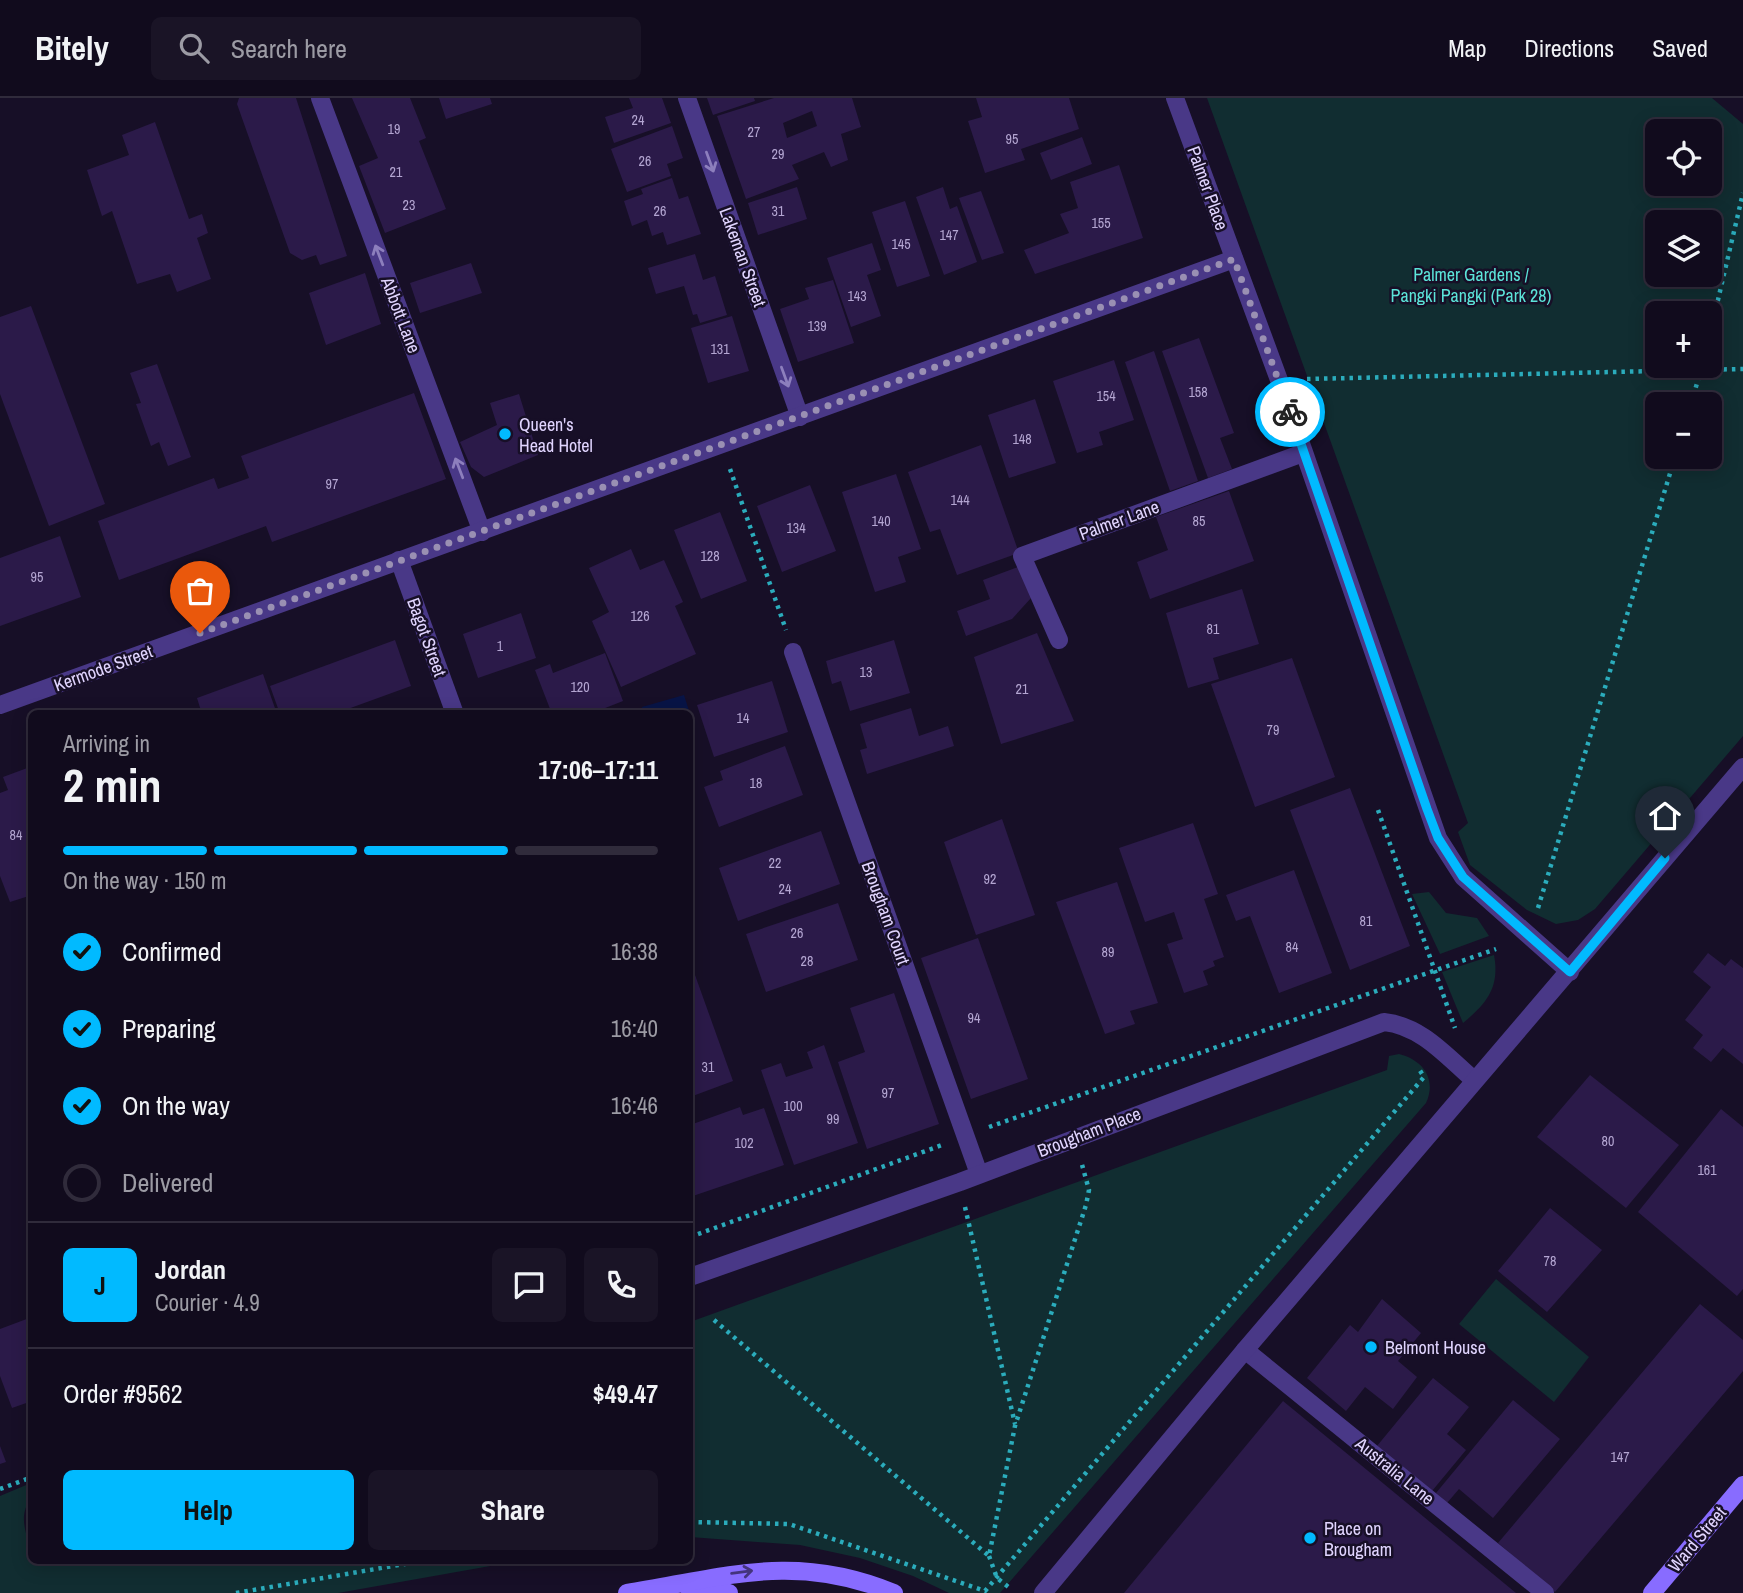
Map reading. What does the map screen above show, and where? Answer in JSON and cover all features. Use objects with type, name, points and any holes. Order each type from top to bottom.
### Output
[{"type":"main road","name":"Ward Street","points":[[1652,1593],[1743,1485]]},
{"type":"main road","points":[[627,1593],[739,1572],[794,1569],[841,1576],[894,1593]]},
{"type":"main road","points":[[675,1585],[729,1593]]},
{"type":"street","name":"Abbott Lane","points":[[320,98],[482,532]]},
{"type":"street","name":"Lakeman Street","points":[[687,98],[800,417]]},
{"type":"street","name":"Palmer Place","points":[[1175,98],[1438,838],[1463,877],[1570,972]]},
{"type":"street","name":"Kermode Street","points":[[0,705],[1234,259]]},
{"type":"street","name":"Palmer Lane","points":[[1059,640],[1022,555],[1303,453]]},
{"type":"street","name":"Bagot Street","points":[[399,560],[454,710]]},
{"type":"street","name":"Brougham Court","points":[[793,652],[979,1174]]},
{"type":"street","points":[[1043,1593],[1245,1350],[1743,767]]},
{"type":"street","name":"Brougham Place","points":[[693,1276],[960,1182],[1384,1022],[1401,1024],[1418,1032],[1474,1080]]},
{"type":"street","name":"Australia Lane","points":[[1245,1350],[1545,1593]]},
{"type":"path","points":[[1718,301],[1743,192]]},
{"type":"path","points":[[1722,369],[1743,369]]},
{"type":"path","points":[[1312,379],[1645,370]]},
{"type":"path","points":[[721,445],[793,652]]},
{"type":"path","points":[[1538,909],[1671,469]]},
{"type":"path","points":[[1378,810],[1457,1027],[1448,1032]]},
{"type":"path","points":[[693,1236],[965,1136],[1435,970],[1499,950]]},
{"type":"path","points":[[693,1522],[789,1524],[985,1591],[1424,1077],[1416,1066]]},
{"type":"path","points":[[989,1556],[1015,1426],[1089,1190],[1073,1138]]},
{"type":"path","points":[[960,1182],[1015,1426]]},
{"type":"path","points":[[714,1320],[989,1556],[997,1578],[1011,1589]]},
{"type":"path","points":[[0,1489],[28,1478]]},
{"type":"path","points":[[236,1593],[405,1564]]},
{"type":"green space","name":"Palmer Gardens / Pangki Pangki (Park 28)","points":[[1207,98],[1712,98],[1743,124],[1743,736],[1595,909],[1578,920],[1556,924],[1527,910],[1470,865],[1458,832],[1468,823]]},
{"type":"green space","points":[[1429,892],[1446,913],[1477,918],[1489,936],[1440,954],[1412,894]]},
{"type":"green space","points":[[1494,955],[1495,976],[1490,993],[1463,1023],[1442,972]]},
{"type":"green space","points":[[1399,1054],[1408,1057],[1426,1072],[1430,1086],[1426,1103],[1000,1593],[949,1593],[913,1576],[860,1558],[800,1545],[693,1537],[693,1321],[1387,1070],[1389,1056]]},
{"type":"green space","points":[[1496,1279],[1589,1357],[1554,1402],[1459,1324]]},
{"type":"green space","points":[[28,1484],[24,1522],[28,1540],[28,1564],[501,1564],[338,1593],[0,1593],[0,1496]]},
{"type":"shaded area","points":[[684,695],[689,710],[642,710],[642,707]]},
{"type":"building","points":[[239,98],[296,98],[347,256],[320,265],[316,255],[302,260],[290,253],[237,104]]},
{"type":"building","points":[[352,98],[410,98],[426,138],[419,141],[446,209],[385,233],[359,166],[378,158]]},
{"type":"building","points":[[439,98],[490,98],[492,104],[446,119]]},
{"type":"building","points":[[629,98],[662,98],[671,123],[614,143],[605,117],[633,108]]},
{"type":"building","points":[[707,98],[754,98],[755,101],[713,115]]},
{"type":"building","points":[[774,98],[852,98],[861,127],[841,134],[848,160],[831,167],[824,152],[792,165],[799,179],[746,199],[717,116]],"holes":[[[812,111],[817,126],[787,138],[783,123]]]},
{"type":"building","points":[[976,98],[1069,98],[1079,129],[1021,149],[1025,160],[985,173],[968,121],[982,117]]},
{"type":"building","points":[[155,122],[189,219],[202,214],[208,233],[197,238],[211,279],[177,292],[170,274],[137,284],[112,211],[102,216],[87,170],[129,155],[122,135]]},
{"type":"building","points":[[672,126],[683,158],[667,164],[671,176],[627,192],[611,149]]},
{"type":"building","points":[[1082,137],[1092,164],[1051,180],[1040,153]]},
{"type":"building","points":[[1119,165],[1143,238],[1035,274],[1024,250],[1069,233],[1060,214],[1078,208],[1070,182]]},
{"type":"building","points":[[672,178],[679,199],[688,196],[701,234],[667,245],[663,232],[652,236],[647,220],[632,226],[624,201],[643,194],[641,189]]},
{"type":"building","points":[[797,187],[807,219],[758,235],[748,203]]},
{"type":"building","points":[[943,187],[950,209],[957,206],[977,262],[944,275],[916,197]]},
{"type":"building","points":[[981,191],[1004,253],[982,260],[959,198]]},
{"type":"building","points":[[905,201],[930,276],[897,287],[872,212]]},
{"type":"building","points":[[872,243],[881,270],[867,275],[881,316],[851,327],[827,258]]},
{"type":"building","points":[[695,254],[703,280],[715,276],[727,315],[700,323],[697,314],[693,315],[684,286],[656,294],[648,268]]},
{"type":"building","points":[[471,263],[482,293],[420,313],[410,283]]},
{"type":"building","points":[[365,273],[381,324],[326,345],[309,293]]},
{"type":"building","points":[[833,280],[854,343],[798,362],[780,309],[809,299],[805,288]]},
{"type":"building","points":[[31,306],[105,504],[49,526],[0,394],[0,317]]},
{"type":"building","points":[[732,316],[749,371],[708,383],[691,328]]},
{"type":"building","points":[[1199,338],[1234,433],[1220,438],[1232,469],[1208,478],[1162,351]]},
{"type":"building","points":[[1154,351],[1198,481],[1170,491],[1125,362]]},
{"type":"building","points":[[1114,360],[1134,420],[1099,432],[1103,445],[1077,453],[1053,381]]},
{"type":"building","points":[[157,364],[191,457],[168,466],[159,442],[151,446],[136,404],[141,403],[130,373]]},
{"type":"building","points":[[414,393],[446,479],[272,542],[266,526],[119,580],[98,521],[214,478],[218,489],[249,478],[241,456]]},
{"type":"building","name":"Queen's Head Hotel","points":[[519,394],[538,455],[484,477],[471,467],[460,442],[497,425],[490,403]]},
{"type":"building","points":[[1035,399],[1056,463],[1009,478],[988,415]]},
{"type":"building","points":[[981,445],[1019,553],[957,575],[940,529],[930,532],[908,472]]},
{"type":"building","points":[[896,474],[921,549],[898,557],[906,582],[875,592],[842,492]]},
{"type":"building","points":[[810,485],[836,551],[782,572],[757,506]]},
{"type":"building","points":[[1229,491],[1254,561],[1150,599],[1137,562],[1168,550],[1156,517]]},
{"type":"building","points":[[720,512],[747,581],[701,599],[674,530]]},
{"type":"building","points":[[60,536],[81,597],[0,626],[0,558]]},
{"type":"building","points":[[631,549],[640,570],[664,560],[683,602],[675,606],[696,654],[621,687],[592,621],[609,612],[589,568]]},
{"type":"building","points":[[1021,566],[1032,597],[1012,619],[966,636],[957,611],[990,599],[983,580]]},
{"type":"building","points":[[1242,589],[1259,644],[1213,658],[1219,679],[1188,688],[1166,613]]},
{"type":"building","points":[[521,613],[536,658],[478,678],[463,634]]},
{"type":"building","points":[[1037,633],[1074,721],[1001,744],[974,657]]},
{"type":"building","points":[[395,640],[411,686],[345,710],[279,710],[270,686]]},
{"type":"building","points":[[894,640],[910,693],[850,711],[841,681],[832,684],[826,661]]},
{"type":"building","points":[[605,653],[623,701],[600,710],[550,710],[535,670],[550,664],[553,673]]},
{"type":"building","points":[[1292,658],[1335,777],[1255,807],[1211,684]]},
{"type":"building","points":[[263,674],[276,710],[201,710],[197,698]]},
{"type":"building","points":[[772,681],[788,732],[714,757],[697,705]]},
{"type":"building","points":[[911,708],[919,736],[948,726],[954,746],[867,774],[860,750],[867,748],[860,724]]},
{"type":"building","points":[[785,746],[803,795],[719,827],[704,787],[723,780],[720,771]]},
{"type":"building","points":[[28,768],[28,896],[10,902],[0,876],[0,793],[8,790],[3,777]]},
{"type":"building","points":[[1350,788],[1410,946],[1350,970],[1290,810]]},
{"type":"building","points":[[1002,819],[1035,915],[976,935],[944,842]]},
{"type":"building","points":[[1193,823],[1218,894],[1204,899],[1224,957],[1213,961],[1215,966],[1203,971],[1208,985],[1184,993],[1167,944],[1183,939],[1174,912],[1145,922],[1119,848]]},
{"type":"building","points":[[821,831],[840,884],[738,921],[719,868]]},
{"type":"building","points":[[1294,870],[1332,973],[1279,993],[1250,916],[1236,921],[1226,895]]},
{"type":"building","points":[[1117,882],[1158,1003],[1130,1011],[1135,1024],[1105,1034],[1056,902]]},
{"type":"building","points":[[838,903],[858,960],[766,992],[746,934]]},
{"type":"building","points":[[978,938],[1028,1079],[971,1099],[921,958]]},
{"type":"building","points":[[1708,953],[1725,966],[1731,959],[1743,968],[1743,1064],[1723,1048],[1711,1062],[1693,1048],[1703,1035],[1685,1020],[1711,987],[1693,972]]},
{"type":"building","points":[[693,969],[733,1081],[693,1096]]},
{"type":"building","points":[[894,993],[939,1124],[867,1149],[838,1062],[865,1052],[850,1008]]},
{"type":"building","points":[[824,1045],[858,1143],[794,1165],[761,1070],[781,1063],[786,1077],[813,1068],[807,1052]]},
{"type":"building","points":[[1590,1075],[1679,1145],[1626,1208],[1537,1137]]},
{"type":"building","points":[[740,1107],[743,1115],[764,1108],[784,1165],[693,1196],[693,1124]]},
{"type":"building","points":[[1721,1109],[1743,1127],[1743,1289],[1737,1296],[1638,1212]]},
{"type":"building","points":[[1550,1208],[1602,1250],[1547,1312],[1498,1271]]},
{"type":"building","name":"Belmont House","points":[[1382,1299],[1421,1333],[1398,1361],[1417,1377],[1393,1409],[1365,1387],[1346,1411],[1307,1378],[1350,1325],[1358,1332]]},
{"type":"building","points":[[1700,1304],[1743,1340],[1743,1371],[1555,1592],[1498,1543]]},
{"type":"building","points":[[28,1318],[28,1402],[12,1408],[0,1376],[0,1329]]},
{"type":"building","points":[[1433,1378],[1469,1407],[1447,1434],[1466,1450],[1432,1491],[1377,1446]]},
{"type":"building","points":[[1513,1400],[1560,1439],[1493,1518],[1459,1489],[1447,1503],[1436,1493]]},
{"type":"building","name":"Place on Brougham","points":[[1283,1401],[1384,1484],[1516,1593],[1124,1593]]},
{"type":"building","points":[[0,1446],[6,1462],[0,1464]]},
{"type":"way so far","points":[[200,633],[1234,259],[1290,412]]},
{"type":"place","name":"Queen's Head Hotel","points":[[505,434]]},
{"type":"place","name":"Belmont House","points":[[1371,1347]]},
{"type":"place","name":"Place on Brougham","points":[[1310,1538]]},
{"type":"route","points":[[1290,412],[1427,809],[1438,838],[1463,877],[1570,972],[1665,858]]}]
